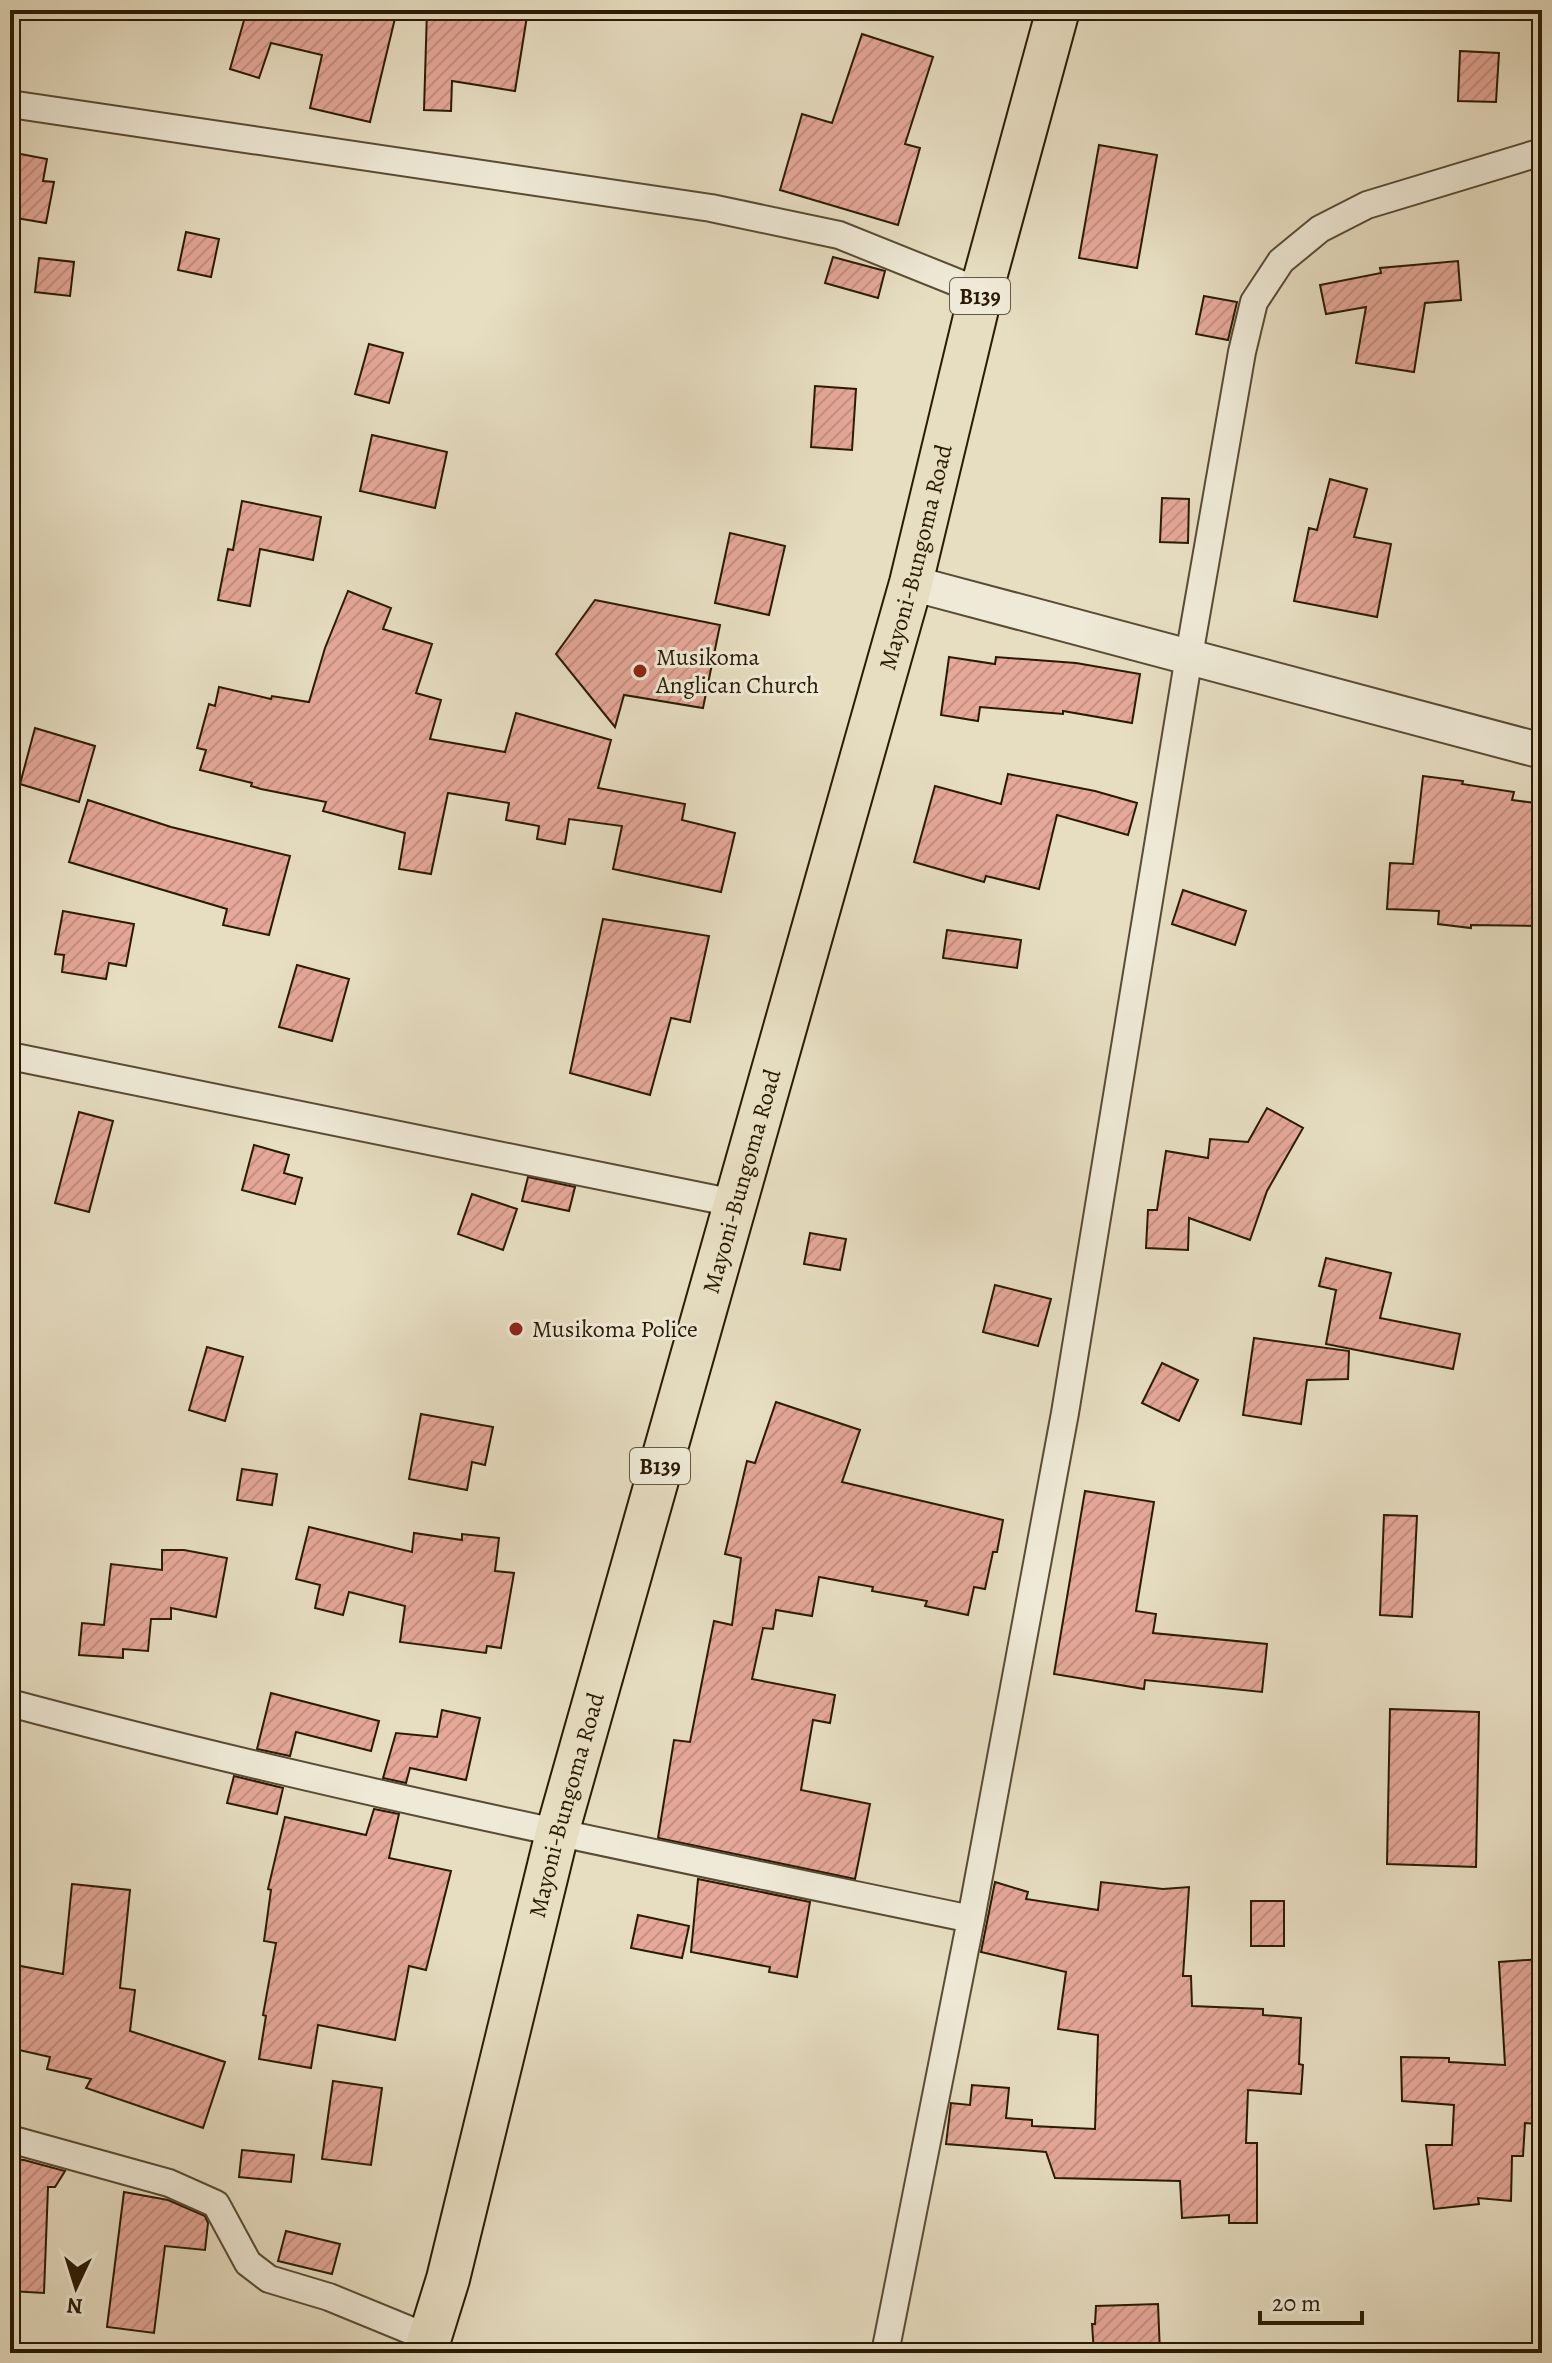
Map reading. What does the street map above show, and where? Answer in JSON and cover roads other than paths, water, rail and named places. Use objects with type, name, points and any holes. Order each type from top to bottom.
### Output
[{"type":"main road","name":"Mayoni-Bungoma Road","points":[[427,2345],[448,2279],[557,1833],[911,583],[981,292],[1058,10]]},
{"type":"street","points":[[10,104],[711,208],[839,235],[981,292]]},
{"type":"street","points":[[885,2353],[971,1919],[1065,1413],[1189,656],[1242,352],[1254,302],[1281,261],[1320,229],[1367,205],[1542,152]]},
{"type":"street","points":[[911,583],[1542,751]]},
{"type":"street","points":[[10,1056],[734,1203]]},
{"type":"street","points":[[10,1703],[155,1742],[557,1833],[971,1919]]},
{"type":"street","points":[[10,2139],[169,2183],[216,2204],[248,2263],[269,2279],[329,2297],[427,2345]]},
{"type":"place","name":"Musikoma Anglican Church","points":[[640,671]]},
{"type":"place","name":"Musikoma Police","points":[[516,1329]]}]
